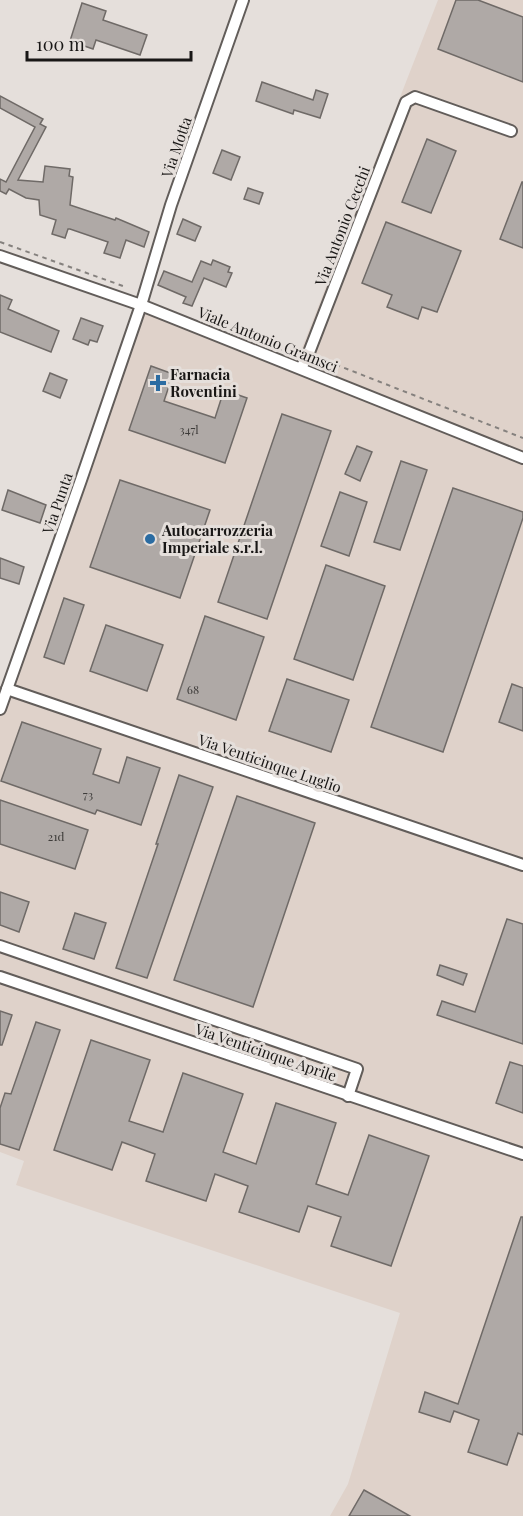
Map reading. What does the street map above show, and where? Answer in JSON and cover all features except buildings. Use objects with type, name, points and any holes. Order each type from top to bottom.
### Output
[{"type":"street","name":"Via Motta","points":[[141,305],[171,205],[243,0]]},
{"type":"street","name":"Via Antonio Cecchi","points":[[301,368],[406,102],[415,97],[511,131]]},
{"type":"street","name":"Viale Antonio Gramsci","points":[[0,256],[141,305],[523,458]]},
{"type":"street","name":"Via Punta","points":[[0,710],[141,305]]},
{"type":"street","name":"Via Venticinque Luglio","points":[[7,689],[523,865]]},
{"type":"street","points":[[0,946],[357,1069],[348,1096]]},
{"type":"street","name":"Via Venticinque Aprile","points":[[0,977],[523,1154]]},
{"type":"path","points":[[0,242],[122,286]]},
{"type":"path","points":[[279,348],[308,355],[523,438]]},
{"type":"shaded area","points":[[438,0],[523,0],[523,1516],[330,1516],[348,1484],[400,1313],[16,1185],[24,1161],[0,1152],[0,705],[142,312],[295,366]]},
{"type":"place","name":"Farnacia Roventini","points":[[158,383]]},
{"type":"place","name":"Autocarrozzeria Imperiale s.r.l.","points":[[150,539]]}]
